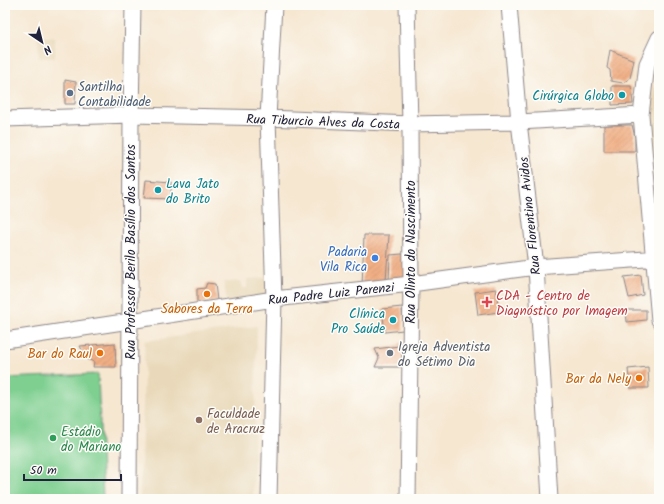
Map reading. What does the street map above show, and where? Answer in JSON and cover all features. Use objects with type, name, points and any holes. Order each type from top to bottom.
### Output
[{"type":"street","name":"Rua Professor Berilo Basílio dos Santos","points":[[129,499],[129,322],[133,5]]},
{"type":"street","points":[[269,499],[274,299],[268,118],[274,5]]},
{"type":"street","name":"Rua Olinto do Nascimento","points":[[407,5],[410,124],[411,284],[408,499]]},
{"type":"street","name":"Rua Florentino Avidos","points":[[509,5],[519,122],[536,267],[550,499]]},
{"type":"street","points":[[659,38],[647,64],[641,115],[657,258],[659,320]]},
{"type":"street","name":"Rua Tiburcio Alves da Costa","points":[[5,119],[131,115],[268,118],[410,124],[519,122],[641,115]]},
{"type":"street","name":"Rua Padre Luiz Parenzi","points":[[5,340],[274,299],[411,284],[536,267],[657,258]]},
{"type":"shaded area","points":[[38,37],[55,37],[55,58],[39,58]]},
{"type":"shaded area","points":[[659,71],[659,210],[649,130],[655,78]]},
{"type":"shaded area","points":[[274,277],[271,296],[227,303],[224,282],[241,281],[242,288],[247,288],[247,279]]},
{"type":"shaded area","name":"Faculdade de Aracruz","points":[[257,326],[253,499],[140,499],[145,341]]},
{"type":"green space","name":"Estádio do Mariano","points":[[98,374],[103,499],[5,499],[5,378]]},
{"type":"building","points":[[610,50],[634,60],[630,78],[623,83],[611,81],[610,70],[607,68]]},
{"type":"building","name":"Santilha Contabilidade","points":[[65,80],[76,82],[75,104],[65,104]]},
{"type":"building","name":"Cirúrgica Globo","points":[[612,86],[631,86],[633,104],[612,105]]},
{"type":"building","points":[[604,125],[632,125],[635,137],[635,151],[604,151]]},
{"type":"building","name":"Lava Jato do Brito","points":[[146,180],[171,182],[171,199],[144,198]]},
{"type":"building","name":"Padaria Vila Rica","points":[[364,235],[389,235],[386,281],[362,286]]},
{"type":"building","points":[[402,254],[408,258],[407,277],[389,281],[390,255]]},
{"type":"building","points":[[641,275],[643,295],[629,298],[624,277]]},
{"type":"building","name":"Sabores da Terra","points":[[207,283],[215,284],[217,300],[197,303],[197,289],[205,288]]},
{"type":"building","name":"CDA - Centro de Diagnóstico por Imagem","points":[[496,289],[499,312],[478,315],[475,292]]},
{"type":"building","name":"Clínica Pro Saúde","points":[[402,307],[403,330],[385,332],[382,309]]},
{"type":"building","points":[[626,310],[646,310],[646,320],[627,322]]},
{"type":"building","name":"Bar do Raul","points":[[115,343],[116,367],[93,367],[94,362],[87,359],[80,346]]},
{"type":"building","name":"Igreja Adventista do Sétimo Dia","points":[[399,343],[403,343],[403,358],[401,367],[375,367],[379,358],[375,349],[399,346]]},
{"type":"building","name":"Bar da Nely","points":[[648,367],[649,388],[630,388],[628,369]]},
{"type":"place","name":"Santilha Contabilidade","points":[[70,93]]},
{"type":"place","name":"Cirúrgica Globo","points":[[622,95]]},
{"type":"place","name":"Lava Jato do Brito","points":[[158,190]]},
{"type":"place","name":"Padaria Vila Rica","points":[[375,258]]},
{"type":"place","name":"Sabores da Terra","points":[[207,294]]},
{"type":"place","name":"CDA - Centro de Diagnóstico por Imagem","points":[[487,302]]},
{"type":"place","name":"Clínica Pro Saúde","points":[[393,320]]},
{"type":"place","name":"Bar do Raul","points":[[100,353]]},
{"type":"place","name":"Igreja Adventista do Sétimo Dia","points":[[390,353]]},
{"type":"place","name":"Bar da Nely","points":[[639,378]]},
{"type":"place","name":"Faculdade de Aracruz","points":[[199,420]]},
{"type":"place","name":"Estádio do Mariano","points":[[53,438]]}]
